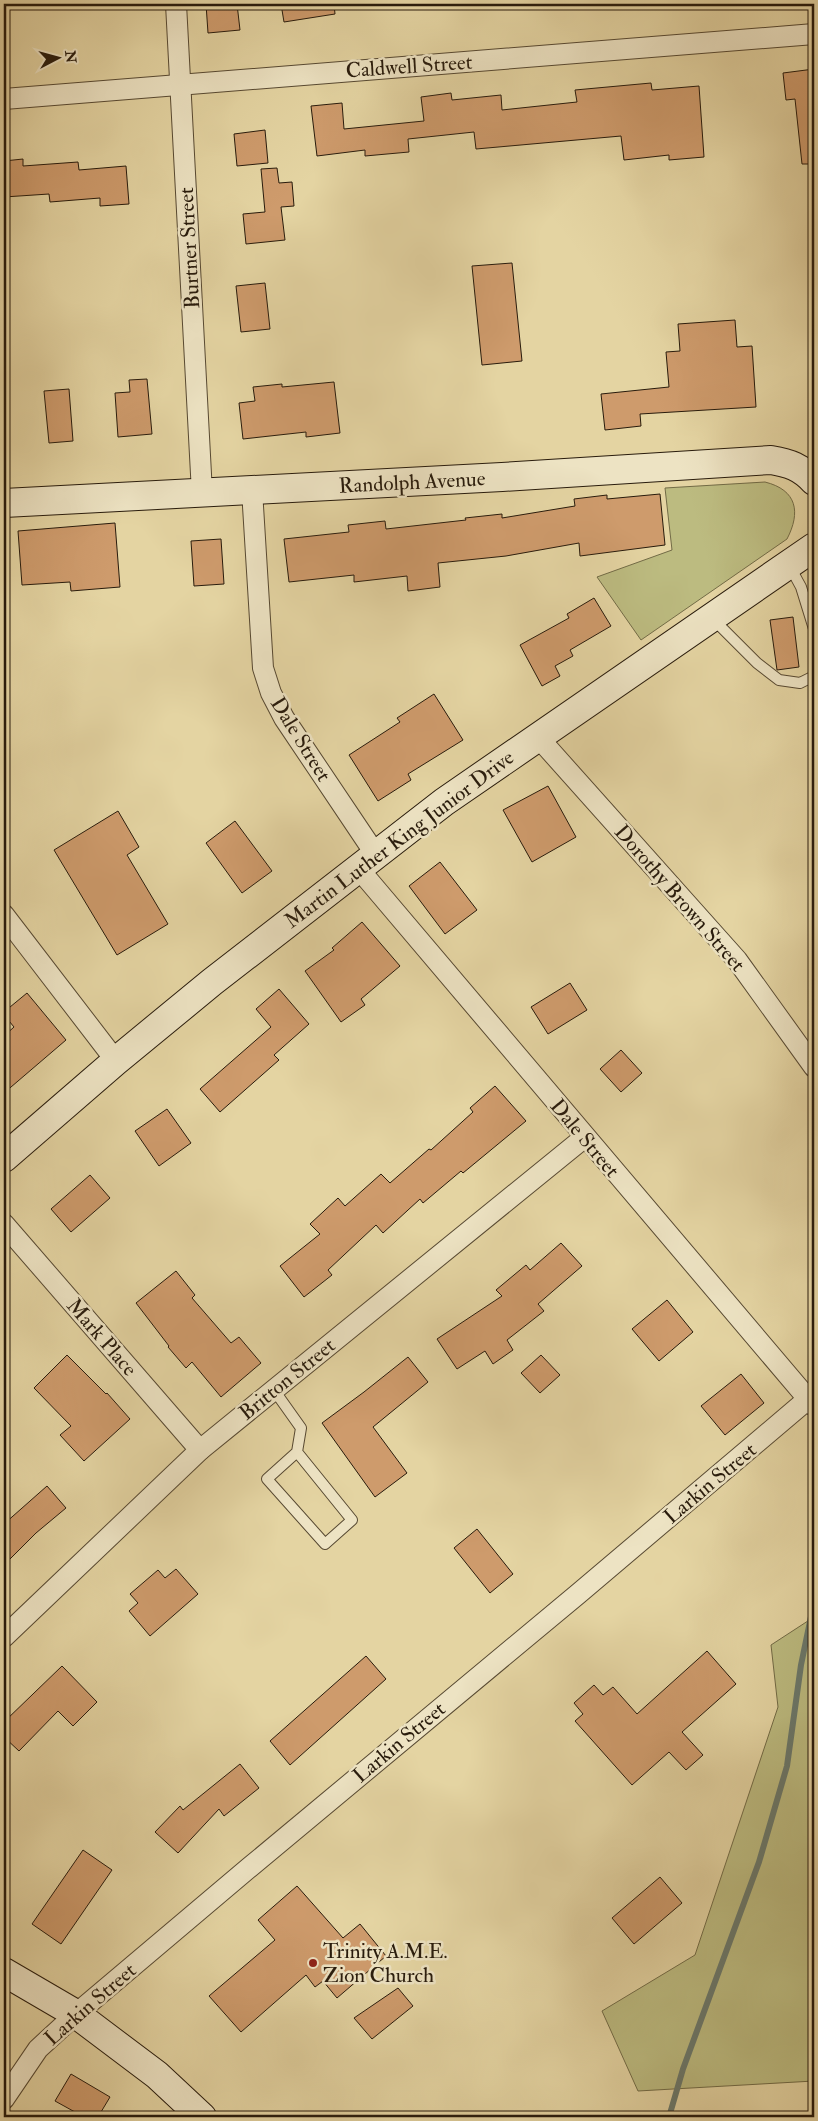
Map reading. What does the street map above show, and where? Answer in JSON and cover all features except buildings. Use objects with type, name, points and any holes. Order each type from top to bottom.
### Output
[{"type":"main road","name":"Randolph Avenue","points":[[4,503],[770,460],[788,463],[804,470],[814,481]]},
{"type":"main road","name":"Martin Luther King Junior Drive","points":[[4,1158],[116,1060],[212,982],[444,802],[537,736],[814,547]]},
{"type":"main road","points":[[4,1972],[76,2014],[157,2075],[202,2117]]},
{"type":"street","name":"Burtner Street","points":[[176,4],[202,492]]},
{"type":"street","name":"Caldwell Street","points":[[4,99],[814,34]]},
{"type":"street","name":"Dale Street","points":[[252,490],[263,668],[271,693],[284,718],[367,862],[585,1137],[813,1400]]},
{"type":"street","name":"Dorothy Brown Street","points":[[537,736],[737,960],[814,1067]]},
{"type":"street","points":[[4,915],[116,1060]]},
{"type":"street","name":"Britton Street","points":[[4,1637],[200,1450],[585,1137]]},
{"type":"street","name":"Mark Place","points":[[4,1224],[200,1450]]},
{"type":"street","name":"Larkin Street","points":[[4,2099],[38,2050],[76,2014],[813,1400]]},
{"type":"lane","points":[[789,565],[801,587],[814,628]]},
{"type":"lane","points":[[711,618],[757,663],[779,680],[800,683],[814,676]]},
{"type":"lane","points":[[274,1390],[301,1428],[297,1452],[267,1479],[326,1544],[352,1520],[297,1452]]},
{"type":"shaded area","points":[[765,482],[784,490],[790,496],[793,503],[795,511],[794,520],[787,539],[641,640],[597,577],[672,550],[665,488]]},
{"type":"shaded area","points":[[814,1617],[814,2081],[638,2091],[602,2011],[695,1955],[778,1707],[771,1645]]},
{"type":"waterway","points":[[669,2117],[683,2069],[759,1862],[787,1766],[801,1665],[814,1602]]},
{"type":"place","name":"Trinity A.M.E. Zion Church","points":[[313,1963]]}]
